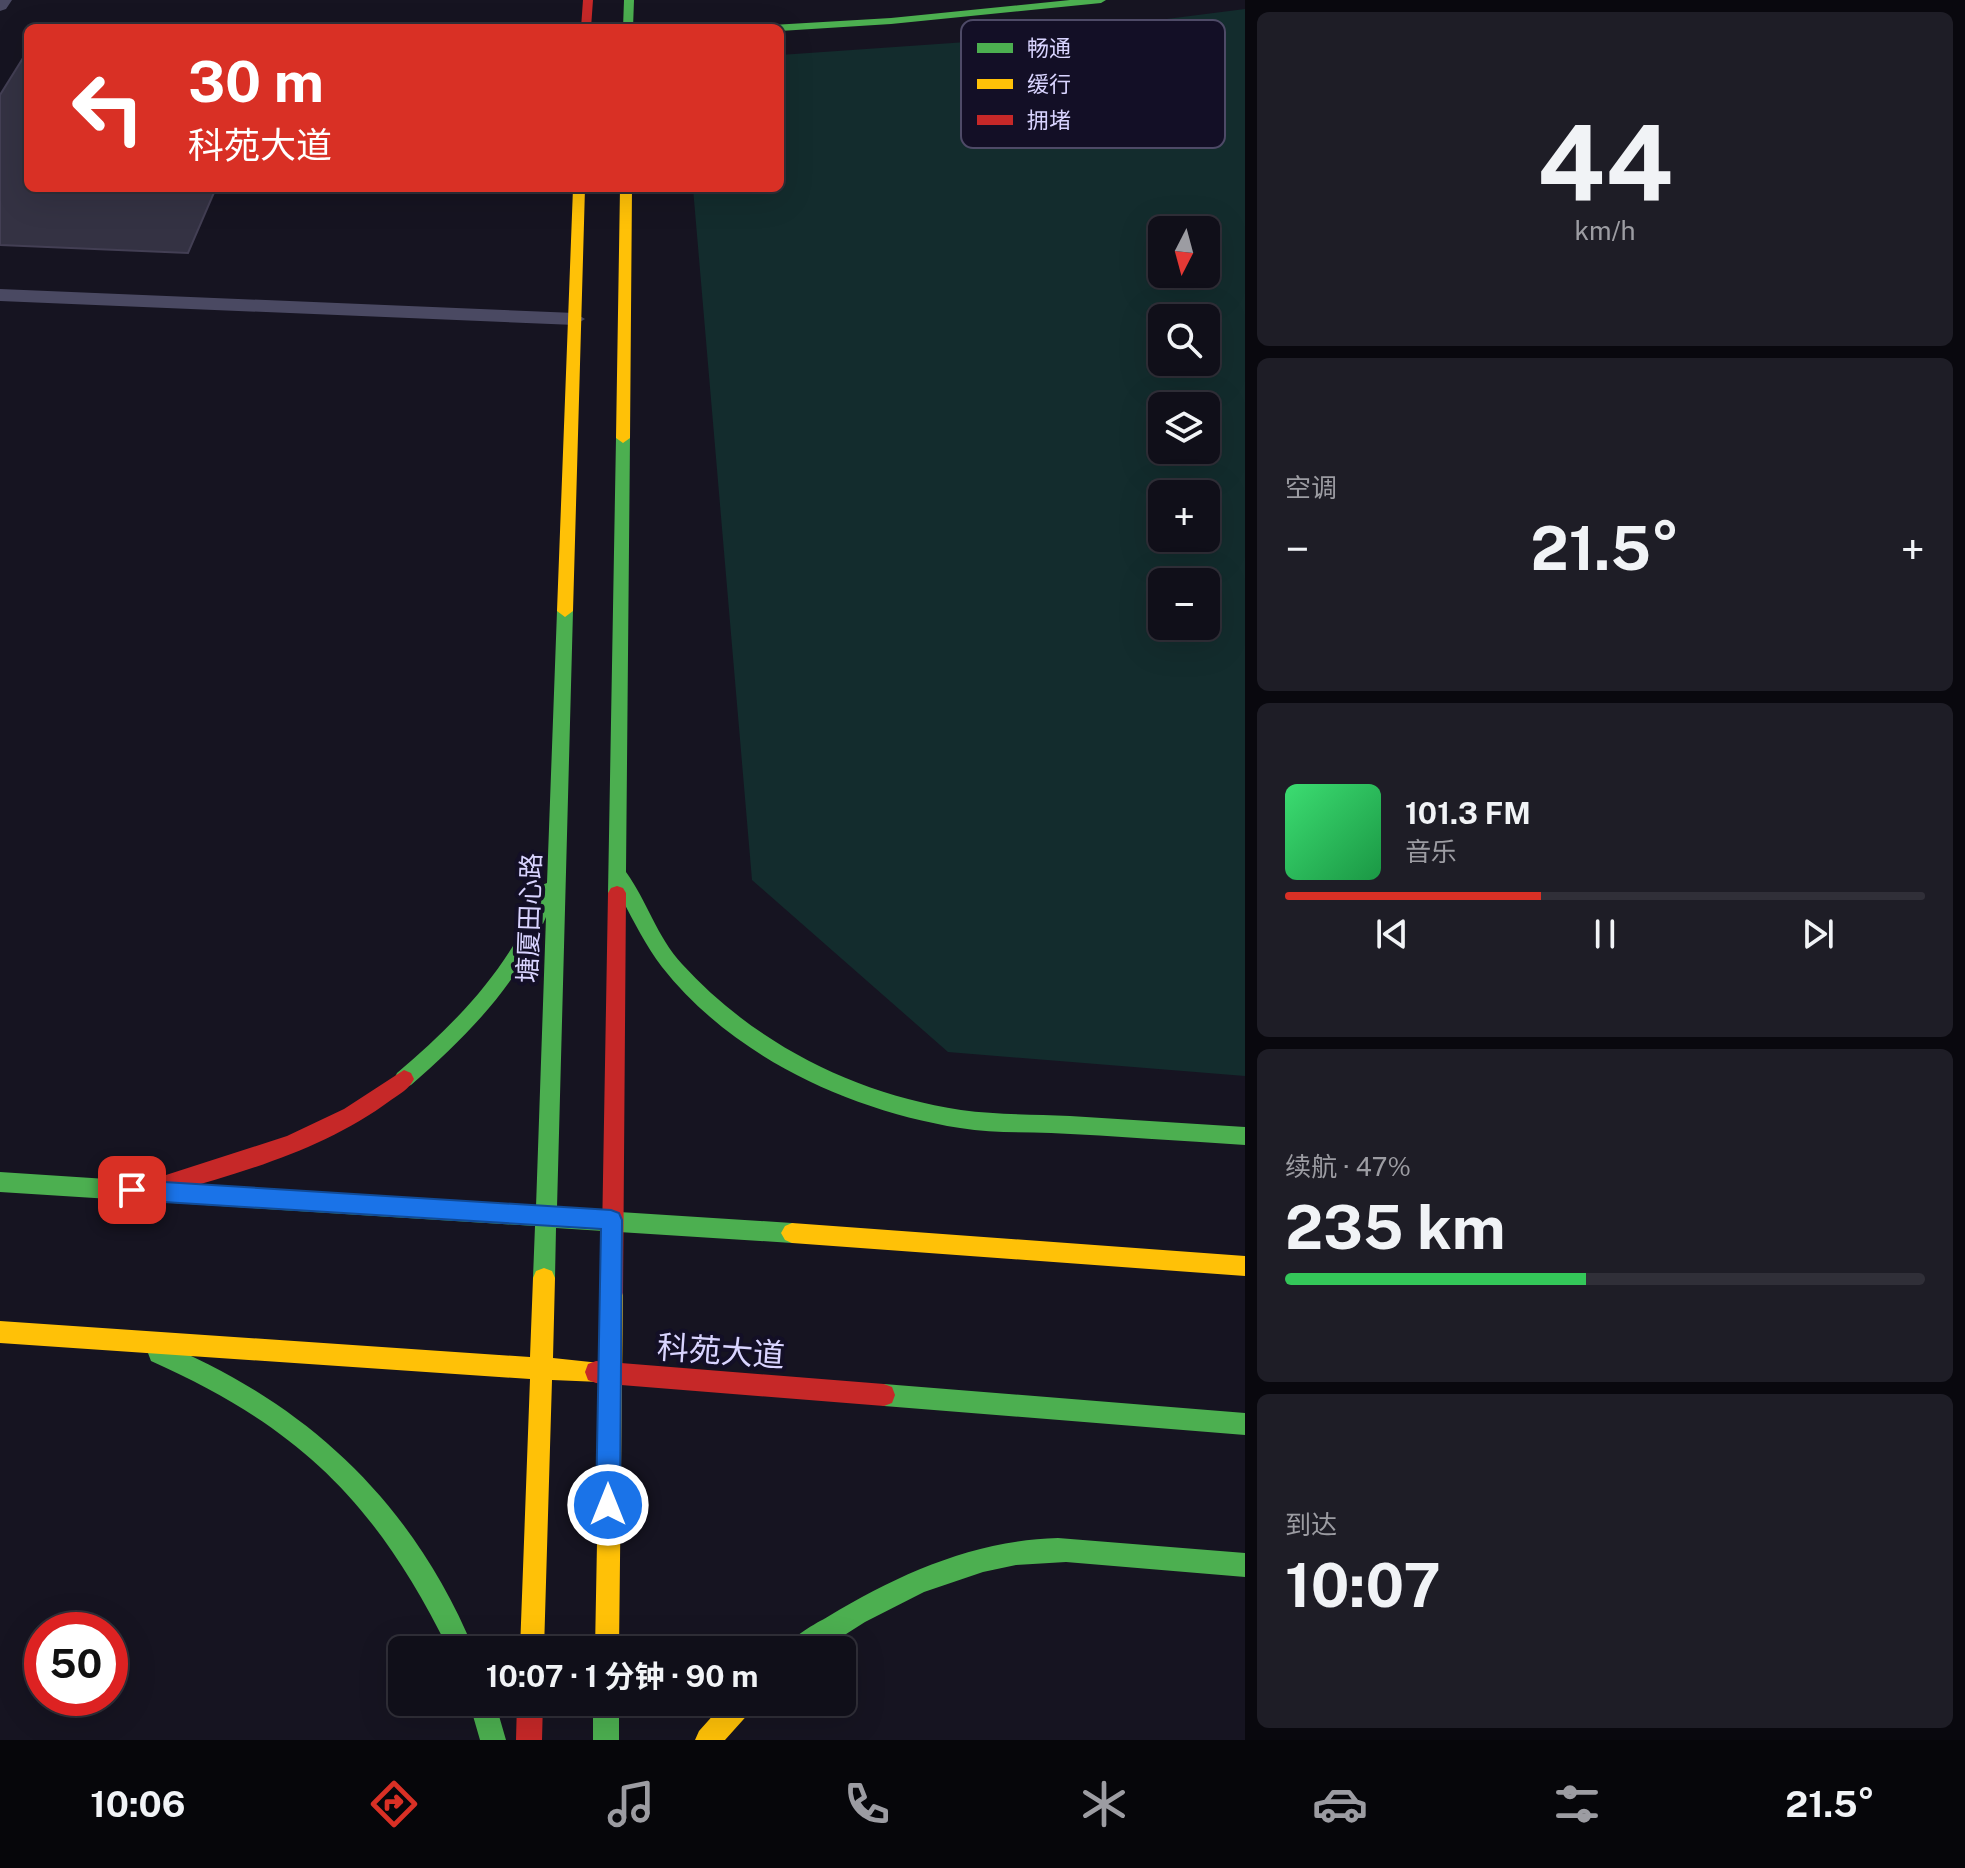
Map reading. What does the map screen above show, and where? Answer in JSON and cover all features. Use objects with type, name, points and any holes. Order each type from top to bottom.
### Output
[{"type":"main road","points":[[586,24],[588,0]]},
{"type":"main road","points":[[628,24],[629,0]]},
{"type":"main road","points":[[784,27],[891,21],[1101,0]]},
{"type":"main road","name":"塘厦田心路","points":[[532,1636],[579,192]]},
{"type":"main road","points":[[607,1636],[626,192]]},
{"type":"main road","points":[[617,864],[631,903],[653,940],[681,976],[715,1011],[756,1042],[802,1069],[849,1090],[900,1107],[952,1118],[1245,1136]]},
{"type":"main road","points":[[132,1190],[208,1173],[253,1159],[310,1135],[363,1106],[411,1072],[454,1034],[491,994],[526,940],[542,908],[557,865]]},
{"type":"main road","points":[[0,1182],[611,1220],[1245,1266]]},
{"type":"main road","name":"科苑大道","points":[[0,1332],[609,1373],[1245,1424]]},
{"type":"main road","points":[[114,1340],[173,1358],[229,1384],[281,1417],[331,1457],[375,1506],[419,1566],[455,1636]]},
{"type":"main road","points":[[817,1636],[881,1599],[935,1576],[991,1559],[1049,1550],[1245,1565]]},
{"type":"main road","points":[[486,1716],[493,1740]]},
{"type":"main road","points":[[529,1740],[530,1716]]},
{"type":"main road","points":[[606,1716],[606,1740]]},
{"type":"main road","points":[[708,1740],[729,1716]]},
{"type":"lane","points":[[0,6],[4,0]]},
{"type":"lane","points":[[0,295],[575,319]]},
{"type":"green space","points":[[1245,9],[1245,1076],[948,1052],[752,880],[693,192],[784,192],[784,55],[961,42],[961,148],[1225,148],[1225,20],[1159,20]]},
{"type":"building","points":[[24,56],[24,192],[214,192],[188,253],[0,245],[0,95]]},
{"type":"traffic: fast","points":[[628,24],[629,0]]},
{"type":"traffic: fast","points":[[784,27],[891,21],[1101,0]]},
{"type":"traffic: fast","points":[[617,893],[623,438]]},
{"type":"traffic: fast","points":[[544,1278],[565,611]]},
{"type":"traffic: fast","points":[[621,877],[660,949],[705,999],[770,1049],[843,1087],[921,1112],[961,1119],[1245,1136]]},
{"type":"traffic: fast","points":[[404,1079],[454,1034],[498,984],[527,939],[548,890]]},
{"type":"traffic: fast","points":[[0,1182],[792,1233]]},
{"type":"traffic: fast","points":[[159,1353],[212,1377],[259,1404],[302,1435],[341,1470],[376,1508],[408,1551],[455,1636]]},
{"type":"traffic: fast","points":[[884,1395],[1245,1424]]},
{"type":"traffic: fast","points":[[820,1636],[918,1582],[983,1560],[1016,1553],[1066,1550],[1245,1565]]},
{"type":"traffic: fast","points":[[486,1716],[493,1740]]},
{"type":"traffic: fast","points":[[606,1716],[606,1740]]},
{"type":"traffic: slow","points":[[565,611],[579,192]]},
{"type":"traffic: slow","points":[[623,438],[626,192]]},
{"type":"traffic: slow","points":[[792,1233],[1245,1266]]},
{"type":"traffic: slow","points":[[532,1636],[544,1278]]},
{"type":"traffic: slow","points":[[607,1636],[612,1293]]},
{"type":"traffic: slow","points":[[0,1332],[596,1372]]},
{"type":"traffic: slow","points":[[708,1740],[729,1716]]},
{"type":"traffic: jam","points":[[586,24],[588,0]]},
{"type":"traffic: jam","points":[[612,1293],[617,893]]},
{"type":"traffic: jam","points":[[173,1182],[234,1165],[294,1143],[351,1115],[404,1079]]},
{"type":"traffic: jam","points":[[596,1372],[884,1395]]},
{"type":"traffic: jam","points":[[529,1740],[530,1716]]},
{"type":"route","points":[[132,1190],[611,1220],[608,1505]]}]
